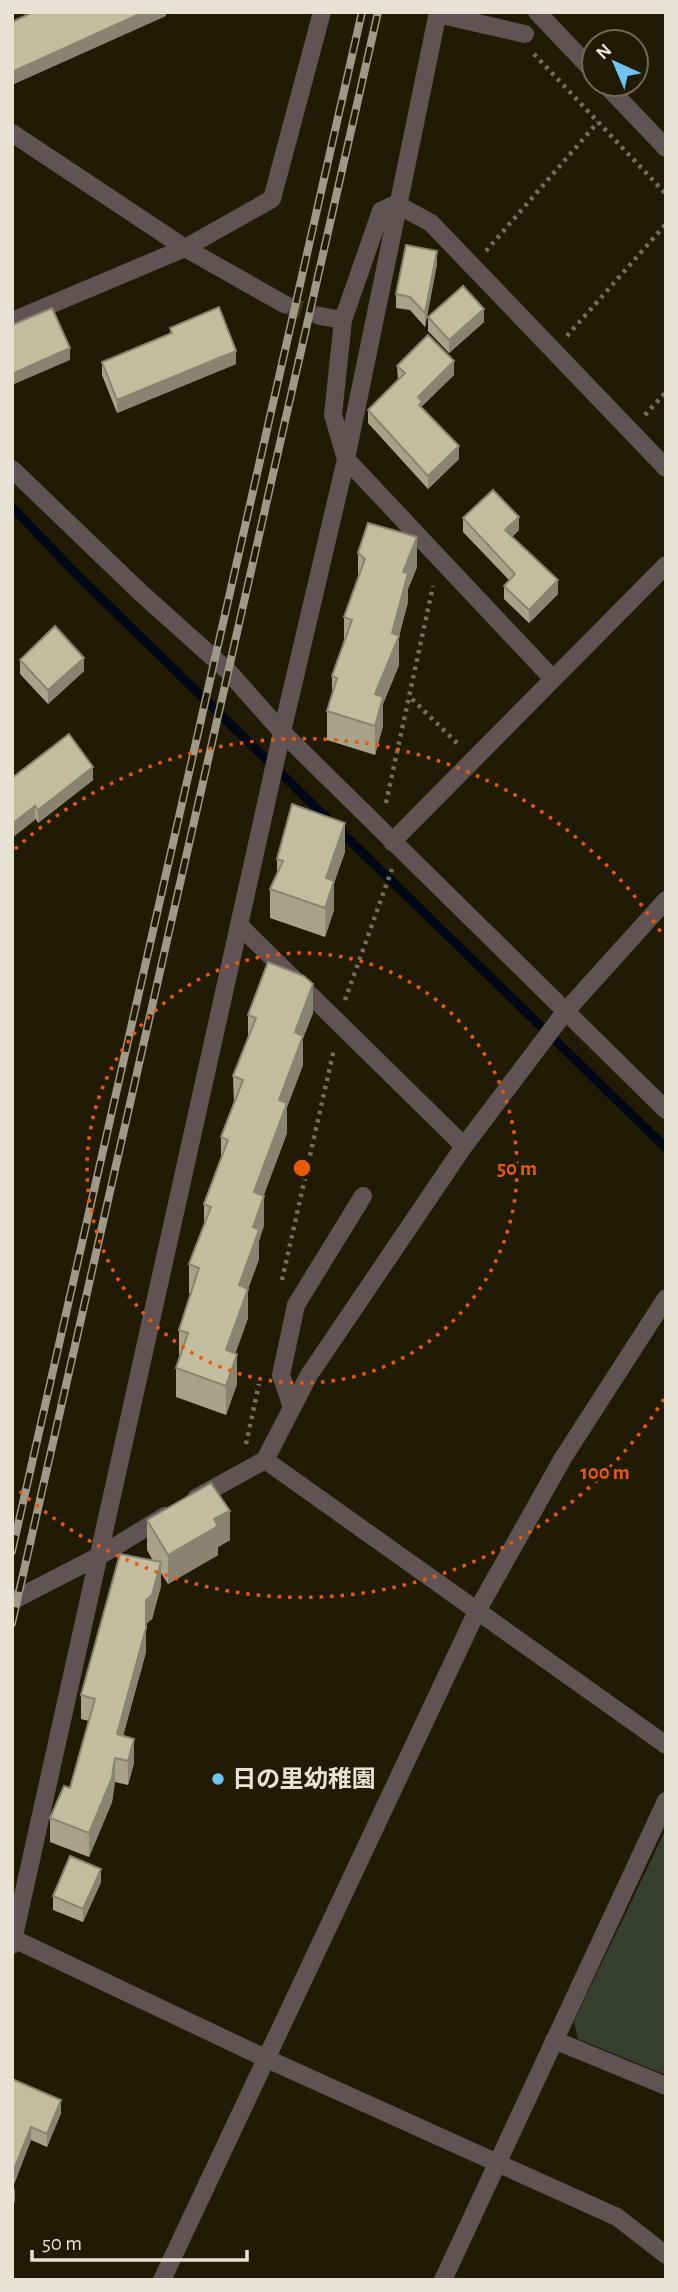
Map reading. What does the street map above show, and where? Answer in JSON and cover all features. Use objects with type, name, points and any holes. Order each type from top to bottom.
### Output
[{"type":"street","points":[[12,321],[185,248],[272,199],[322,12]]},
{"type":"street","points":[[537,12],[580,57]]},
{"type":"street","points":[[525,34],[438,13],[396,204],[346,459],[282,732],[13,1942],[617,2217],[666,2255]]},
{"type":"street","points":[[618,98],[666,148]]},
{"type":"street","points":[[12,133],[185,248],[284,304]]},
{"type":"street","points":[[396,204],[431,223],[666,468]]},
{"type":"street","points":[[396,204],[381,211],[343,320],[333,415],[346,459],[553,679]]},
{"type":"street","points":[[320,316],[343,320]]},
{"type":"street","points":[[12,469],[141,593],[228,671],[282,732],[561,1017],[666,1110]]},
{"type":"street","points":[[386,836],[474,760],[666,565]]},
{"type":"street","points":[[12,1601],[101,1555],[265,1460],[309,1375],[464,1146],[561,1017],[666,900]]},
{"type":"street","points":[[240,926],[464,1146]]},
{"type":"street","points":[[292,1407],[281,1375],[296,1305],[363,1196]]},
{"type":"street","points":[[162,2280],[477,1611],[563,1458],[666,1298]]},
{"type":"street","points":[[265,1460],[666,1745]]},
{"type":"street","points":[[443,2280],[666,1801]]},
{"type":"street","points":[[554,2040],[666,2086]]},
{"type":"path","points":[[525,34],[528,47],[666,194]]},
{"type":"path","points":[[473,267],[598,122]]},
{"type":"path","points":[[554,352],[666,224]]},
{"type":"path","points":[[386,836],[435,577],[445,564]]},
{"type":"path","points":[[411,698],[474,760]]},
{"type":"path","points":[[279,1293],[339,1024],[393,866]]},
{"type":"path","points":[[243,1472],[261,1374]]},
{"type":"green space","points":[[666,1829],[666,2075],[578,2039],[574,2021]]},
{"type":"building","points":[[33,12],[144,12],[12,72],[12,22]]},
{"type":"building","points":[[406,245],[437,251],[425,313],[410,297],[396,294]]},
{"type":"building","points":[[463,286],[484,309],[449,340],[428,317]]},
{"type":"building","points":[[219,307],[236,351],[117,400],[102,362],[172,333],[170,328]]},
{"type":"building","points":[[52,308],[70,348],[12,374],[12,325]]},
{"type":"building","points":[[428,335],[454,361],[418,397],[422,402],[419,405],[459,446],[428,476],[368,410],[405,373],[397,366]]},
{"type":"building","points":[[493,490],[519,517],[505,530],[558,580],[529,610],[504,586],[515,574],[463,518]]},
{"type":"building","points":[[368,523],[417,537],[403,572],[408,573],[392,633],[399,636],[375,694],[383,697],[375,726],[327,711],[337,678],[332,676],[352,620],[344,617],[365,559],[358,553]]},
{"type":"building","points":[[55,626],[84,658],[48,690],[20,660]]},
{"type":"building","points":[[69,734],[93,767],[38,810],[35,806],[12,824],[12,778]]},
{"type":"building","points":[[292,804],[345,823],[326,878],[334,881],[325,908],[270,889],[283,861],[277,859]]},
{"type":"building","points":[[268,962],[304,976],[313,984],[295,1032],[303,1036],[279,1100],[287,1103],[254,1192],[264,1196],[253,1227],[259,1230],[239,1285],[248,1289],[226,1350],[237,1354],[226,1386],[176,1368],[188,1333],[179,1330],[199,1268],[189,1264],[211,1207],[204,1204],[228,1140],[221,1137],[243,1080],[233,1076],[256,1018],[248,1015]]},
{"type":"building","points":[[211,1483],[230,1511],[214,1519],[218,1526],[168,1555],[147,1520]]},
{"type":"building","points":[[120,1554],[161,1562],[152,1595],[146,1600],[146,1628],[117,1734],[134,1739],[128,1761],[115,1758],[112,1778],[89,1833],[50,1818],[64,1786],[70,1788],[95,1699],[81,1695]]},
{"type":"building","points":[[70,1856],[101,1869],[83,1909],[53,1896]]},
{"type":"building","points":[[12,2079],[61,2100],[47,2134],[31,2127],[12,2174]]},
{"type":"waterway","points":[[12,507],[76,574],[666,1148]]},
{"type":"tunnel","points":[[284,304],[320,316]]},
{"type":"railway","points":[[12,1551],[362,12]]},
{"type":"railway","points":[[12,1623],[378,12]]},
{"type":"place","name":"日の里幼稚園","points":[[218,1779]]}]
